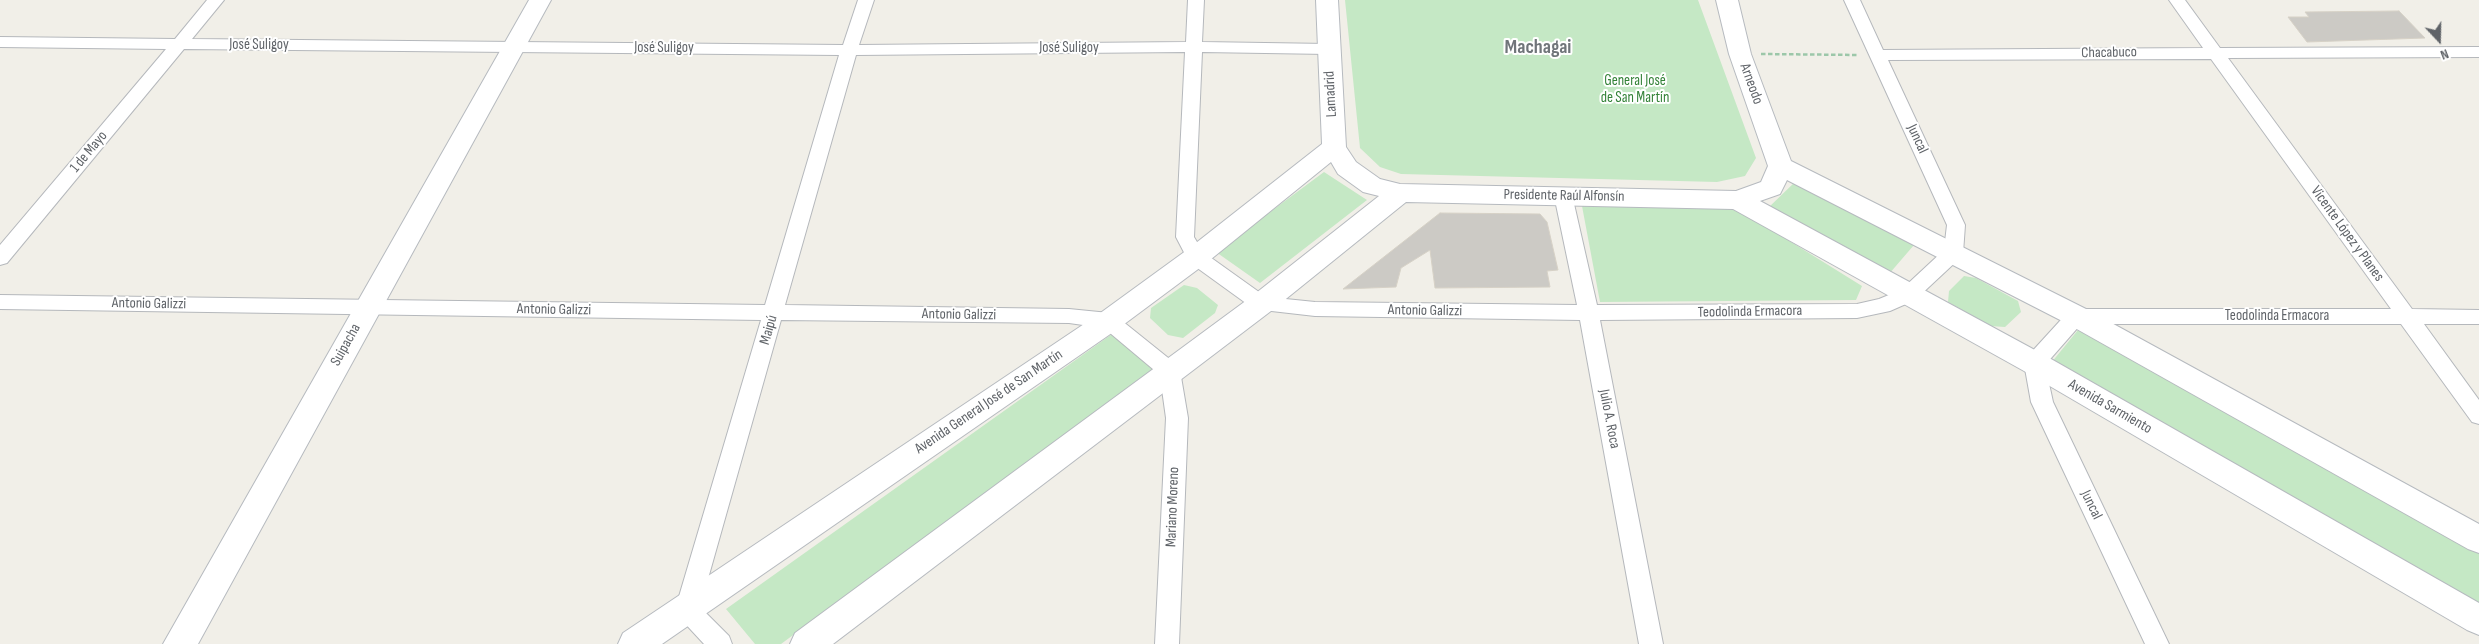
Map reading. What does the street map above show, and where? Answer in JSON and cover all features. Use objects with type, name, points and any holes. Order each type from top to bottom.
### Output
[{"type":"street","name":"1 de Mayo","points":[[0,258],[216,0]]},
{"type":"street","name":"Suipacha","points":[[180,644],[366,308],[540,0]]},
{"type":"street","name":"Maipú","points":[[686,610],[849,50],[866,0]]},
{"type":"street","points":[[1196,0],[1185,237],[1196,257],[1261,304]]},
{"type":"street","name":"Lamadrid","points":[[1328,0],[1328,49],[1334,147],[1347,168],[1360,177]]},
{"type":"street","name":"Arneodo","points":[[1727,0],[1740,54],[1775,177]]},
{"type":"street","name":"Juncal","points":[[1852,0],[1956,225],[1953,253]]},
{"type":"street","name":"Vicente López y Planes","points":[[2177,0],[2479,416]]},
{"type":"street","name":"José Suligoy","points":[[0,42],[849,50],[1193,47],[1328,49]]},
{"type":"street","name":"Chacabuco","points":[[1878,55],[2479,52]]},
{"type":"street","name":"Avenida General José de San Martín","points":[[636,644],[1108,321],[1196,257],[1334,147]]},
{"type":"street","name":"Presidente Raúl Alfonsín","points":[[1360,177],[1372,186],[1400,193],[1737,200],[1775,177]]},
{"type":"street","points":[[1775,177],[1953,253],[2076,316],[2479,540]]},
{"type":"street","points":[[807,644],[1261,304],[1400,193]]},
{"type":"street","name":"Julio A. Roca","points":[[1563,196],[1590,313],[1651,644]]},
{"type":"street","name":"Avenida Sarmiento","points":[[1737,200],[2034,363],[2479,620]]},
{"type":"street","name":"Teodolinda Ermacora","points":[[1590,313],[1857,311],[1883,306],[1908,295],[1953,253]]},
{"type":"street","name":"Antonio Galizzi","points":[[0,302],[1069,316],[1108,321]]},
{"type":"street","name":"Antonio Galizzi","points":[[1261,304],[1315,309],[1590,313]]},
{"type":"street","points":[[2034,363],[2076,316]]},
{"type":"street","name":"Teodolinda Ermacora","points":[[2076,316],[2479,317]]},
{"type":"street","points":[[1108,321],[1170,371]]},
{"type":"street","name":"Juncal","points":[[2034,363],[2042,402],[2158,644]]},
{"type":"street","name":"Mariano Moreno","points":[[1167,644],[1177,418],[1170,371]]},
{"type":"street","points":[[686,610],[720,644]]},
{"type":"path","points":[[1740,54],[1878,55]]},
{"type":"green space","name":"General José de San Martín","points":[[1345,0],[1698,0],[1756,158],[1745,176],[1717,182],[1401,174],[1380,167],[1360,148]]},
{"type":"green space","points":[[1324,172],[1367,200],[1260,283],[1216,252]]},
{"type":"green space","points":[[1795,182],[1914,245],[1889,274],[1768,208]]},
{"type":"green space","points":[[1582,206],[1738,209],[1862,286],[1856,300],[1600,302]]},
{"type":"green space","points":[[1964,276],[1976,278],[2018,301],[2021,312],[2005,327],[1990,326],[1948,302],[1949,291]]},
{"type":"green space","points":[[1184,285],[1197,288],[1218,305],[1215,313],[1183,338],[1168,335],[1150,318],[1151,308]]},
{"type":"green space","points":[[2078,330],[2479,551],[2479,606],[2051,363]]},
{"type":"green space","points":[[1112,334],[1154,368],[781,644],[755,644],[726,609]]},
{"type":"building","points":[[2399,11],[2425,38],[2307,42],[2288,17],[2309,17],[2305,12]]},
{"type":"building","points":[[1440,213],[1540,214],[1547,222],[1558,270],[1547,271],[1550,287],[1435,288],[1430,250],[1401,268],[1396,287],[1343,289]]},
{"type":"district","name":"Machagai","points":[[1538,48]]}]
